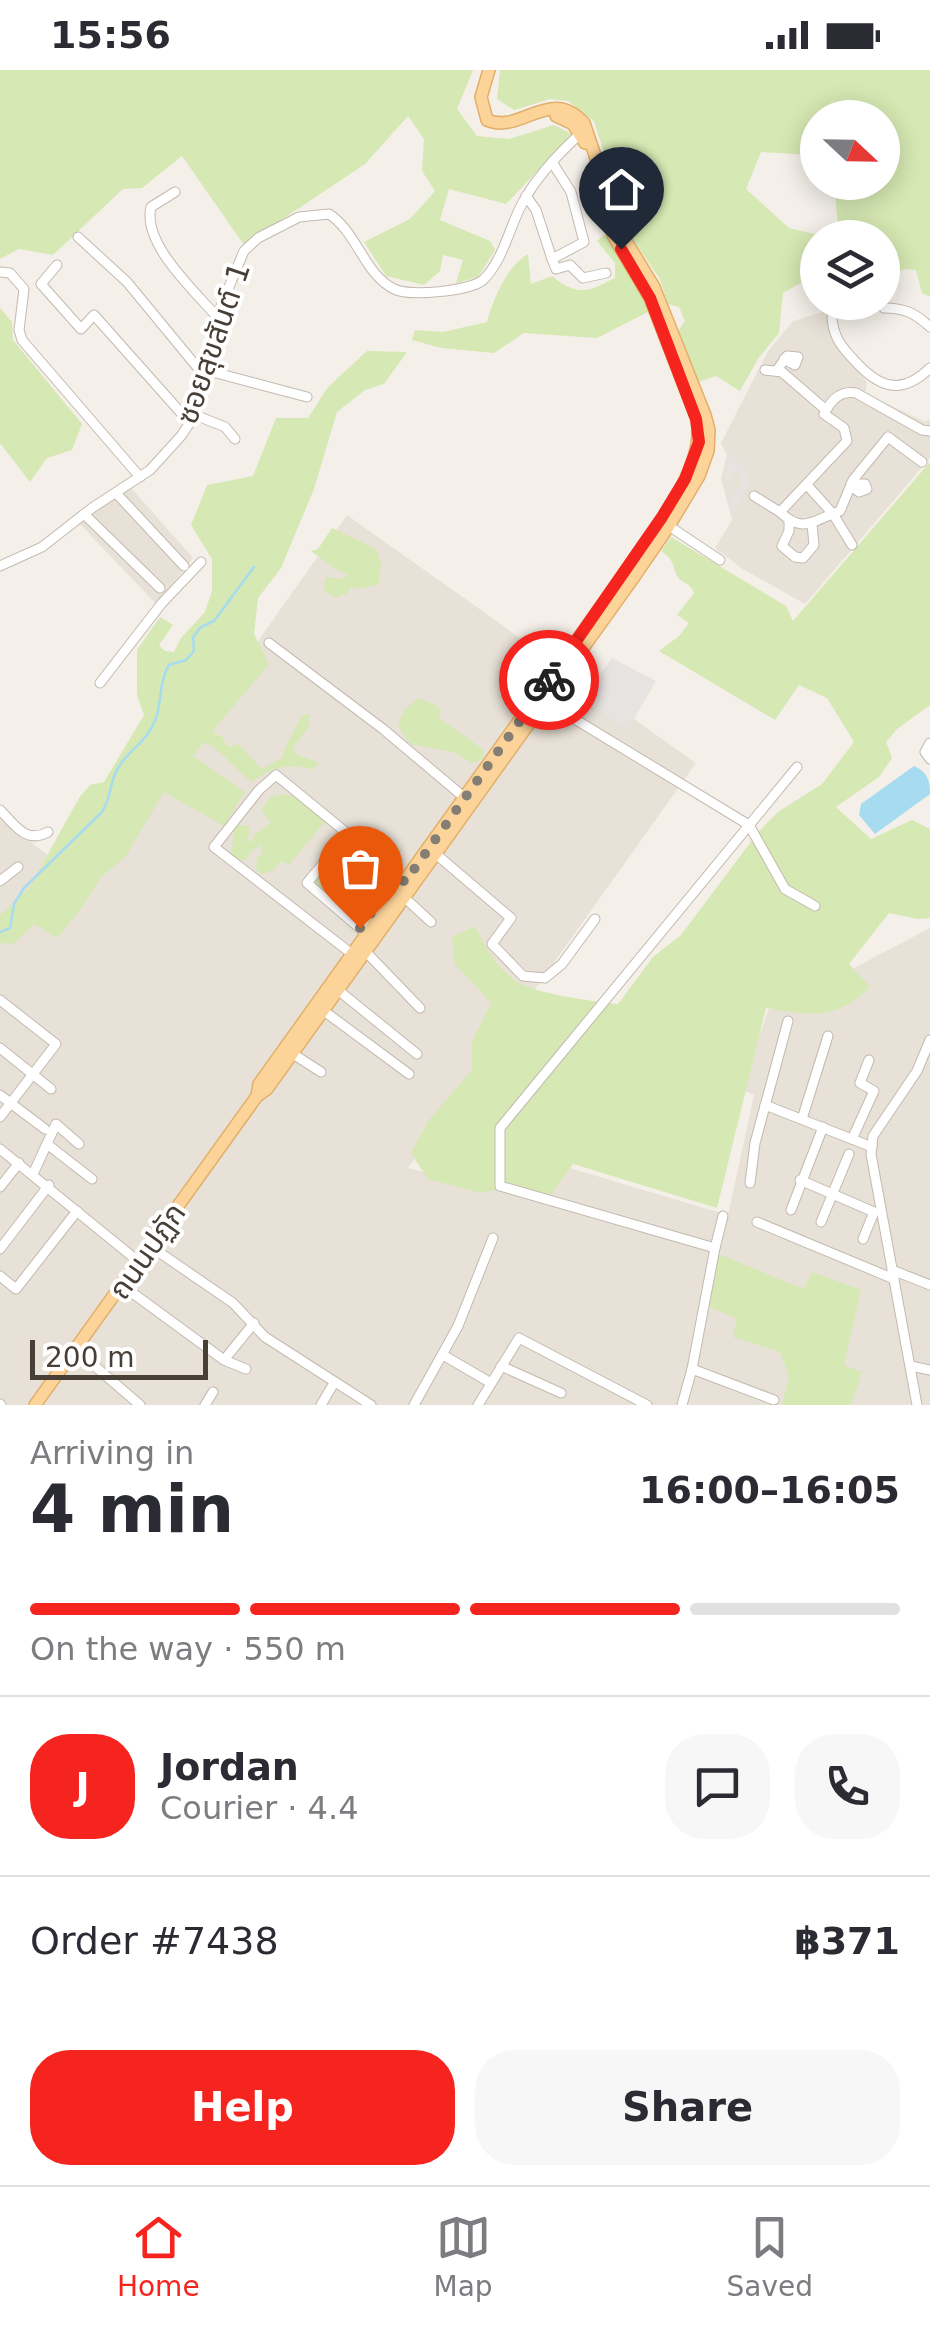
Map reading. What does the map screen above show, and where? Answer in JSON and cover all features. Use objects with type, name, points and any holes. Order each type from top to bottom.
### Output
[{"type":"main road","points":[[481,70],[473,94],[474,109],[483,127],[499,132],[554,116],[568,119],[581,133],[609,224],[650,298],[704,443]]},
{"type":"main road","points":[[489,70],[480,97],[487,120],[509,123],[558,108],[572,113],[584,124],[622,234],[661,303],[705,415],[704,443]]},
{"type":"main road","name":"ถนนปฏัก","points":[[258,1096],[259,1084],[352,954],[364,931],[669,526],[699,476],[704,443]]},
{"type":"main road","name":"ถนนปฏัก","points":[[35,1405],[406,899],[546,701],[552,683],[665,511],[704,443]]},
{"type":"street","name":"ซอยสุขสันต์ 1","points":[[0,566],[42,547],[150,470],[192,419],[218,317],[247,247],[282,226],[317,213],[333,215],[391,288],[404,293],[480,284],[497,260],[526,196],[581,133]]},
{"type":"street","points":[[552,162],[571,192],[584,242],[552,259]]},
{"type":"street","points":[[175,192],[151,208],[148,216],[153,235],[218,317]]},
{"type":"street","points":[[526,196],[536,210],[556,270],[570,265],[583,278],[606,273]]},
{"type":"street","points":[[78,237],[127,282],[204,372],[307,397]]},
{"type":"street","points":[[57,264],[41,284],[81,328],[94,315],[192,419],[225,427],[235,439]]},
{"type":"street","points":[[0,272],[10,273],[24,291],[19,330],[22,340],[140,477]]},
{"type":"street","points":[[900,308],[916,314],[930,327]]},
{"type":"street","points":[[832,320],[836,340],[871,380],[886,385],[906,384],[930,368]]},
{"type":"street","points":[[777,370],[784,359]]},
{"type":"street","points":[[764,370],[777,370],[826,410]]},
{"type":"street","points":[[779,510],[848,441],[842,424],[824,414],[838,395],[856,393],[930,431]]},
{"type":"street","points":[[754,496],[779,510],[789,521],[812,524],[840,512],[851,485],[882,440],[888,437],[922,462]]},
{"type":"street","points":[[807,485],[833,514],[852,545]]},
{"type":"street","points":[[116,493],[184,566]]},
{"type":"street","points":[[84,514],[160,588]]},
{"type":"street","points":[[789,521],[782,546],[795,558],[810,553],[815,539],[812,524]]},
{"type":"street","points":[[669,526],[720,560]]},
{"type":"street","points":[[100,683],[162,603],[201,562]]},
{"type":"street","points":[[270,643],[383,728],[466,798]]},
{"type":"street","points":[[546,701],[749,825],[784,889],[815,906]]},
{"type":"street","points":[[930,744],[925,748],[930,759]]},
{"type":"street","points":[[715,1248],[500,1186],[500,1128],[798,766]]},
{"type":"street","points":[[352,954],[214,846],[276,775],[402,879]]},
{"type":"street","points":[[0,810],[28,838],[48,832]]},
{"type":"street","points":[[348,834],[308,883],[364,931]]},
{"type":"street","points":[[437,855],[511,918],[492,944],[524,976],[545,978],[562,964],[595,918]]},
{"type":"street","points":[[0,880],[18,868]]},
{"type":"street","points":[[406,899],[431,922]]},
{"type":"street","points":[[366,953],[420,1008]]},
{"type":"street","points":[[338,990],[417,1054]]},
{"type":"street","points":[[0,1000],[56,1044],[0,1117]]},
{"type":"street","points":[[324,1010],[409,1074]]},
{"type":"street","points":[[750,1183],[754,1143],[788,1021]]},
{"type":"street","points":[[802,1119],[828,1036]]},
{"type":"street","points":[[917,1405],[875,1186],[872,1147],[873,1136],[917,1071],[930,1040]]},
{"type":"street","points":[[0,1048],[50,1089]]},
{"type":"street","points":[[293,1054],[322,1072]]},
{"type":"street","points":[[852,1139],[874,1091],[860,1084],[869,1060]]},
{"type":"street","points":[[0,1095],[44,1129]]},
{"type":"street","points":[[765,1105],[872,1147]]},
{"type":"street","points":[[33,1174],[56,1124],[79,1144]]},
{"type":"street","points":[[792,1210],[822,1127]]},
{"type":"street","points":[[47,1144],[92,1179]]},
{"type":"street","points":[[0,1148],[139,1262]]},
{"type":"street","points":[[821,1222],[849,1154]]},
{"type":"street","points":[[0,1187],[18,1163]]},
{"type":"street","points":[[800,1180],[874,1212],[862,1239]]},
{"type":"street","points":[[0,1248],[48,1186]]},
{"type":"street","points":[[0,1276],[16,1289],[77,1211]]},
{"type":"street","points":[[682,1405],[723,1216]]},
{"type":"street","points":[[756,1222],[930,1285]]},
{"type":"street","points":[[414,1405],[443,1355],[493,1238]]},
{"type":"street","points":[[150,1246],[233,1303],[265,1337],[370,1405]]},
{"type":"street","points":[[123,1286],[224,1360],[246,1369]]},
{"type":"street","points":[[224,1360],[254,1323]]},
{"type":"street","points":[[478,1405],[519,1338],[647,1405]]},
{"type":"street","points":[[76,1350],[140,1405]]},
{"type":"street","points":[[443,1355],[491,1383]]},
{"type":"street","points":[[501,1366],[561,1393]]},
{"type":"street","points":[[911,1366],[930,1370]]},
{"type":"street","points":[[692,1370],[774,1400]]},
{"type":"street","points":[[320,1405],[334,1383]]},
{"type":"street","points":[[204,1405],[213,1392]]},
{"type":"shaded area","points":[[828,320],[833,341],[867,382],[865,393],[925,422],[930,419],[930,458],[805,604],[741,568],[715,548],[732,520],[721,478],[727,455],[721,443],[768,351],[793,321]]},
{"type":"shaded area","points":[[730,453],[748,472],[749,486],[733,512],[728,499],[744,479],[736,471],[724,485]]},
{"type":"shaded area","points":[[130,487],[193,558],[157,605],[78,522]]},
{"type":"shaded area","points":[[347,515],[696,763],[408,1168],[492,1190],[563,1166],[728,1215],[754,1095],[741,1089],[770,1005],[778,1008],[930,928],[930,1405],[0,1405],[0,818],[86,885]]},
{"type":"shaded area","points":[[612,658],[656,681],[628,729],[582,700]]},
{"type":"green space","points":[[0,70],[473,70],[457,109],[477,136],[509,139],[554,125],[572,134],[506,204],[449,189],[440,220],[490,241],[495,250],[478,277],[456,283],[463,260],[443,255],[440,271],[424,285],[386,276],[364,242],[410,219],[435,191],[422,171],[424,139],[408,116],[365,164],[244,245],[182,156],[142,188],[123,189],[53,255],[19,249],[0,259]]},
{"type":"green space","points":[[500,70],[930,70],[930,297],[922,293],[916,270],[900,271],[900,220],[837,220],[836,200],[900,200],[900,100],[800,100],[800,154],[761,152],[746,189],[789,228],[800,231],[800,284],[783,293],[779,333],[740,391],[716,376],[698,382],[678,331],[685,321],[679,307],[668,304],[660,279],[630,236],[594,121],[568,101],[550,99],[514,110],[497,99]]},
{"type":"green space","points":[[606,233],[642,290],[648,312],[597,338],[524,333],[494,353],[441,348],[412,340],[415,330],[443,332],[487,322],[507,275],[528,254],[531,284],[552,276],[569,287],[583,290],[615,278],[615,263],[597,241]]},
{"type":"green space","points":[[0,308],[12,322],[13,340],[82,424],[72,450],[47,458],[30,482],[0,443]]},
{"type":"green space","points":[[367,351],[407,352],[384,384],[365,390],[337,412],[314,489],[281,568],[258,598],[254,634],[269,664],[212,732],[222,737],[228,747],[239,744],[261,769],[282,758],[302,715],[310,714],[308,728],[294,746],[295,754],[319,763],[313,770],[289,766],[274,770],[252,782],[204,742],[193,756],[245,792],[224,826],[164,792],[126,856],[101,877],[57,938],[34,924],[14,944],[0,943],[0,915],[29,888],[79,798],[90,785],[104,782],[144,715],[137,695],[137,650],[160,617],[173,625],[159,645],[174,652],[181,638],[205,612],[212,591],[212,559],[191,525],[207,485],[253,476],[276,418],[308,418],[328,387]]},
{"type":"green space","points":[[930,462],[930,705],[886,742],[892,758],[879,777],[836,807],[871,839],[912,820],[930,829],[930,918],[889,913],[849,964],[870,987],[846,1006],[822,1013],[766,1008],[717,1208],[573,1164],[550,1196],[517,1186],[481,1193],[428,1179],[411,1153],[429,1120],[472,1070],[472,1042],[491,1003],[455,964],[452,937],[475,926],[495,960],[520,984],[562,996],[618,1004],[653,957],[681,935],[759,831],[778,812],[822,784],[854,742],[827,698],[799,685],[775,720],[659,651],[689,623],[677,615],[694,593],[661,551],[671,537],[786,606],[793,621]]},
{"type":"green space","points":[[332,528],[376,549],[381,563],[379,584],[360,589],[350,587],[348,593],[335,598],[323,589],[326,577],[343,579],[348,574],[311,551],[318,549]]},
{"type":"green space","points":[[419,698],[437,706],[441,711],[438,717],[484,750],[482,760],[472,763],[453,752],[410,744],[398,725],[405,709]]},
{"type":"green space","points":[[283,794],[300,798],[326,820],[289,865],[281,861],[274,870],[262,874],[256,869],[257,857],[263,854],[261,845],[250,852],[247,860],[238,861],[231,856],[235,825],[250,826],[248,841],[252,842],[254,835],[271,822],[261,811],[270,797]]},
{"type":"green space","points":[[348,840],[393,876],[359,918],[314,882]]},
{"type":"green space","points":[[718,1254],[804,1289],[812,1272],[861,1290],[844,1365],[862,1372],[851,1405],[782,1405],[789,1376],[780,1352],[733,1337],[737,1319],[708,1306]]},
{"type":"water","points":[[914,766],[927,777],[930,794],[875,834],[859,815],[861,804]]},
{"type":"waterway","points":[[0,932],[10,928],[14,904],[24,888],[102,812],[118,768],[152,727],[169,665],[186,660],[194,651],[193,637],[201,627],[214,621],[254,567]]},
{"type":"way so far","points":[[360,928],[398,876],[405,882],[549,680]]},
{"type":"route","points":[[549,680],[662,517],[685,479],[699,442],[696,419],[650,298],[621,249]]}]
